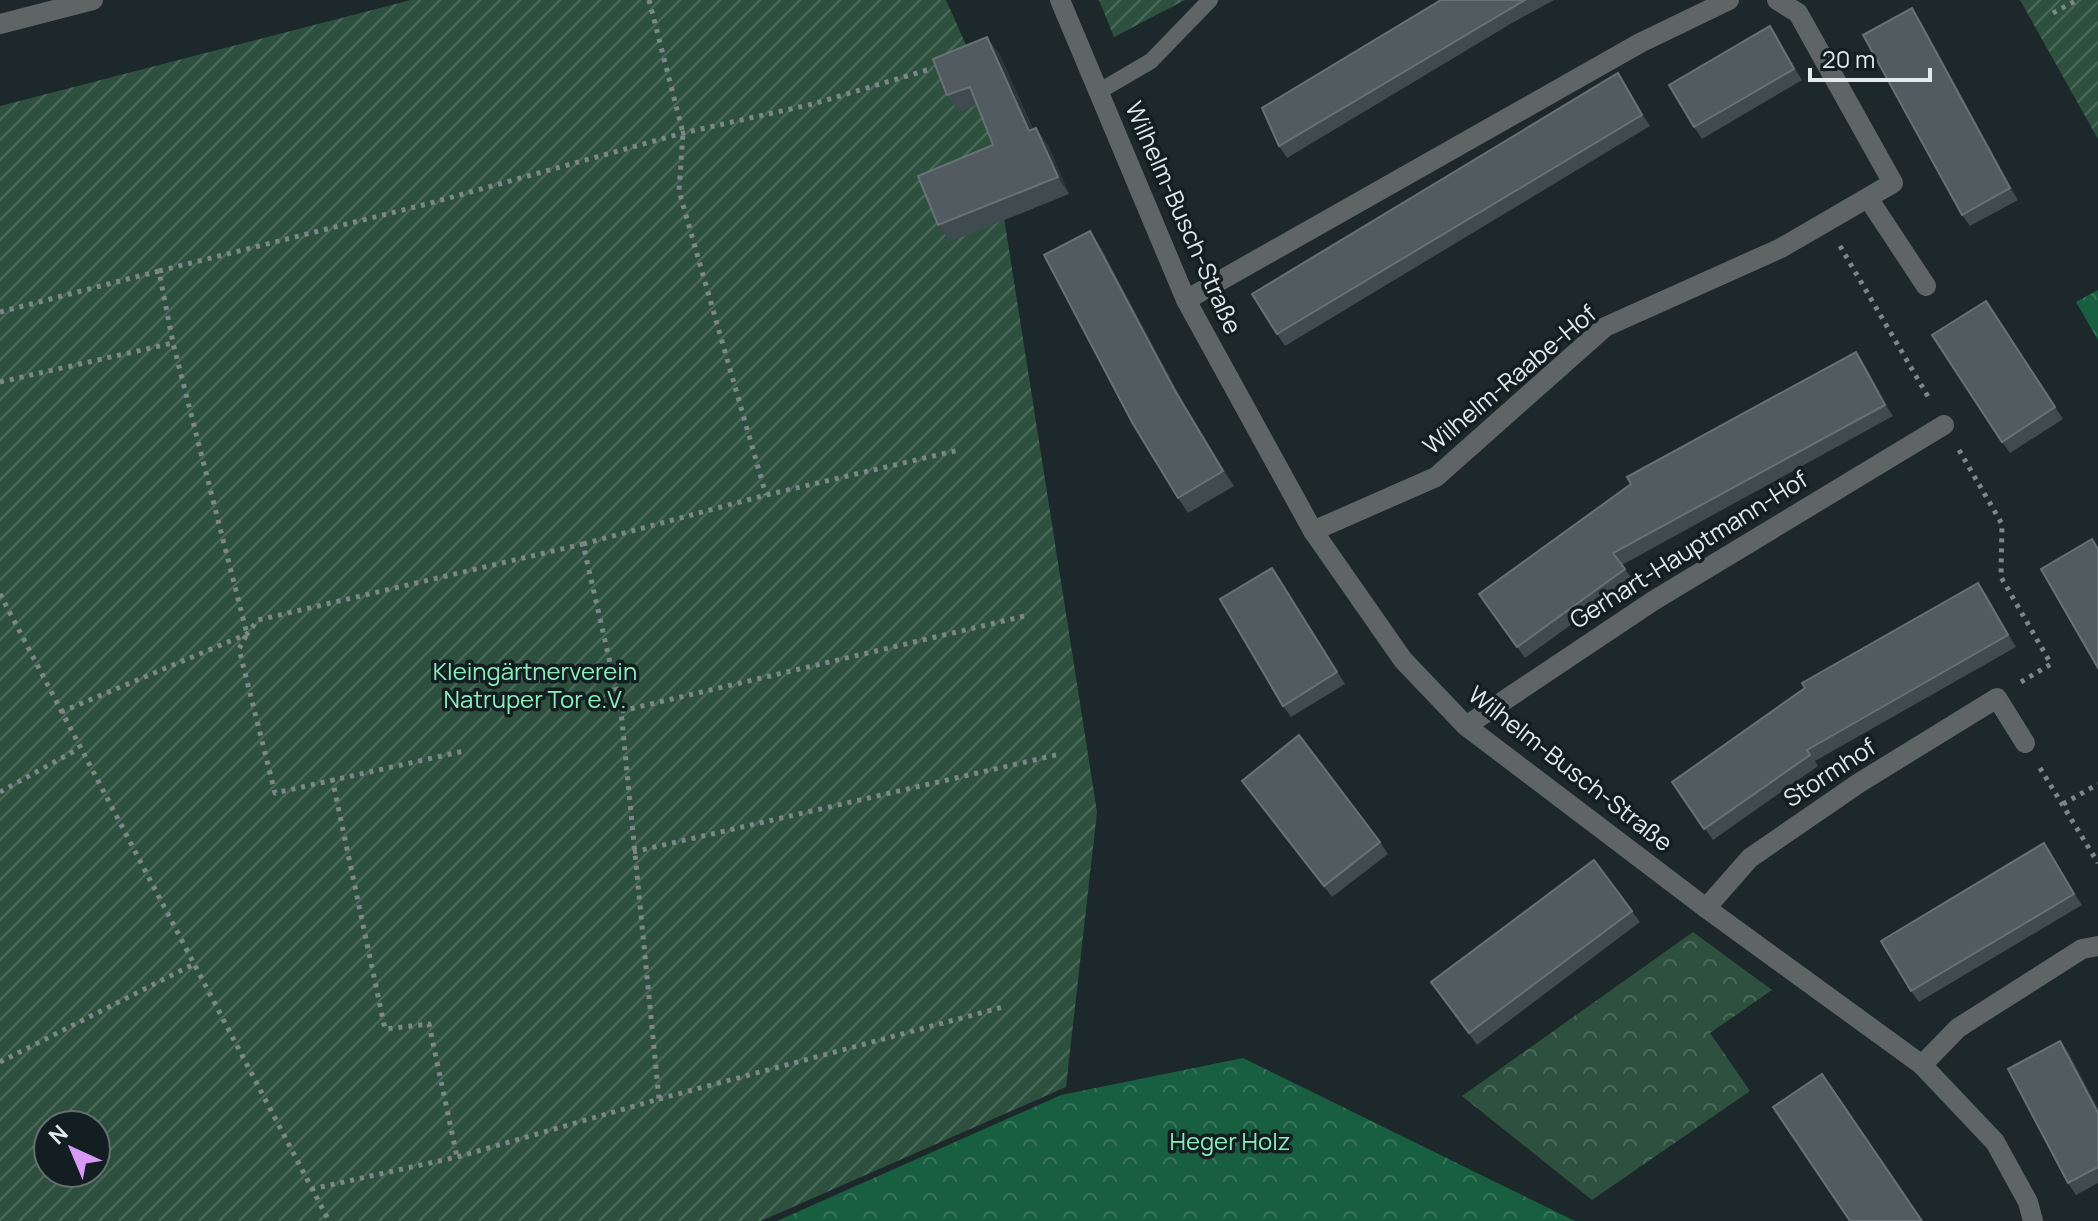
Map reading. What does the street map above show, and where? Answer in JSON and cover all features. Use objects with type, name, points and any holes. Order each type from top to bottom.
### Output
[{"type":"street","points":[[0,24],[93,0]]},
{"type":"street","name":"Wilhelm-Busch-Straße","points":[[1060,0],[1186,300],[1313,531],[1403,660],[1466,726],[1706,908],[1922,1065],[1995,1142],[2028,1202],[2033,1221]]},
{"type":"street","points":[[1186,300],[1640,43],[1729,0]]},
{"type":"street","name":"Wilhelm-Raabe-Hof","points":[[1313,531],[1436,477],[1605,327],[1781,248],[1893,183],[1798,13],[1777,0]]},
{"type":"street","points":[[1868,198],[1926,286]]},
{"type":"street","name":"Gerhart-Hauptmann-Hof","points":[[1466,726],[1653,601],[1944,425]]},
{"type":"street","points":[[1997,698],[2025,743]]},
{"type":"street","name":"Stormhof","points":[[1706,908],[1750,858],[1859,783],[1997,698]]},
{"type":"street","points":[[1922,1065],[1958,1028],[2082,949],[2098,946]]},
{"type":"lane","name":"Wilhelm-Busch-Straße","points":[[1098,92],[1151,61],[1210,0]]},
{"type":"path","points":[[649,0],[683,133],[679,191],[766,495]]},
{"type":"path","points":[[2053,13],[2077,0]]},
{"type":"path","points":[[0,312],[427,204],[683,133],[813,104],[927,70]]},
{"type":"path","points":[[1826,221],[2002,524],[2001,577],[2051,664],[1997,698]]},
{"type":"path","points":[[159,271],[173,343],[247,634]]},
{"type":"path","points":[[0,382],[173,343]]},
{"type":"path","points":[[464,751],[275,793],[239,649],[258,620],[583,544],[766,495],[959,450]]},
{"type":"path","points":[[583,544],[621,711],[659,1099]]},
{"type":"path","points":[[0,594],[78,749],[329,1221]]},
{"type":"path","points":[[621,711],[1029,615]]},
{"type":"path","points":[[61,712],[247,634]]},
{"type":"path","points":[[2025,743],[2098,863]]},
{"type":"path","points":[[0,792],[78,749]]},
{"type":"path","points":[[633,852],[1056,755]]},
{"type":"path","points":[[332,778],[385,1029],[429,1024],[457,1157]]},
{"type":"path","points":[[2063,804],[2098,784]]},
{"type":"path","points":[[0,1062],[192,965]]},
{"type":"path","points":[[312,1189],[457,1157],[659,1099],[1003,1007]]},
{"type":"green space","name":"Kleingärtnerverein Natruper Tor e.V.","points":[[411,0],[946,0],[983,83],[1097,812],[1066,1087],[761,1221],[0,1221],[0,106]]},
{"type":"green space","points":[[1099,0],[1185,0],[1114,37]]},
{"type":"green space","points":[[2020,0],[2098,0],[2098,139]]},
{"type":"green space","points":[[2098,290],[2098,340],[2076,302]]},
{"type":"green space","points":[[1693,932],[1772,990],[1710,1033],[1750,1091],[1592,1200],[1462,1096]]},
{"type":"green space","name":"Heger Holz","points":[[1243,1058],[1575,1221],[777,1221],[1061,1095]]},
{"type":"building","points":[[1441,0],[1525,0],[1279,146],[1262,108]]},
{"type":"building","points":[[1912,8],[2010,188],[1962,215],[1863,35]]},
{"type":"building","points":[[1770,26],[1794,69],[1694,127],[1669,85]]},
{"type":"building","points":[[987,37],[1029,131],[1036,128],[1058,177],[938,225],[918,176],[993,145],[970,87],[947,95],[933,59]]},
{"type":"building","points":[[1618,73],[1642,115],[1277,334],[1252,294]]},
{"type":"building","points":[[1090,231],[1174,389],[1223,471],[1178,498],[1133,424],[1044,255]]},
{"type":"building","points":[[1986,301],[2055,407],[2002,442],[1932,335]]},
{"type":"building","points":[[1856,352],[1885,405],[1613,553],[1625,569],[1517,647],[1479,594],[1631,484],[1627,477]]},
{"type":"building","points":[[2092,539],[2098,549],[2098,668],[2041,569]]},
{"type":"building","points":[[1272,568],[1337,672],[1283,706],[1220,599]]},
{"type":"building","points":[[1978,583],[2008,635],[1807,750],[1810,755],[1704,829],[1672,782],[1805,688],[1802,683]]},
{"type":"building","points":[[1299,735],[1380,842],[1324,886],[1242,781]]},
{"type":"building","points":[[2044,843],[2074,894],[1911,991],[1881,941]]},
{"type":"building","points":[[1594,860],[1632,911],[1469,1033],[1431,982]]},
{"type":"building","points":[[2060,1041],[2098,1113],[2098,1167],[2068,1183],[2008,1069]]},
{"type":"building","points":[[1822,1074],[1922,1221],[1850,1221],[1773,1107]]}]
